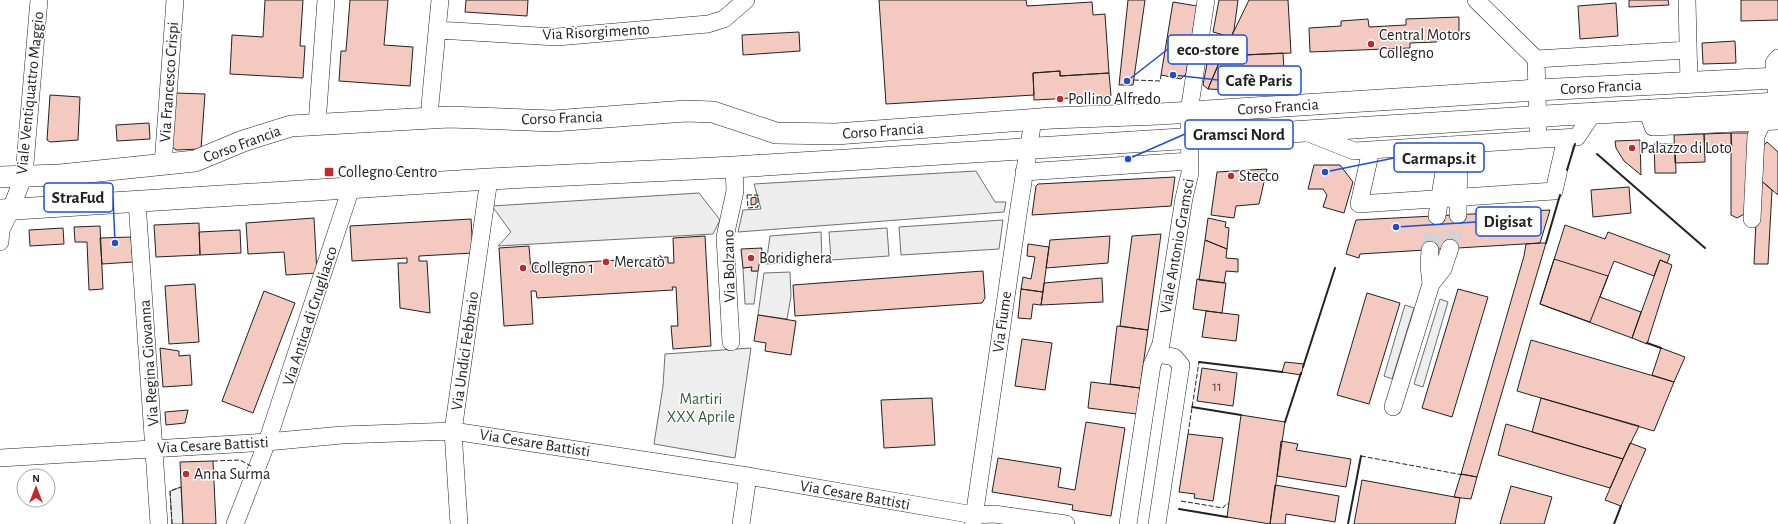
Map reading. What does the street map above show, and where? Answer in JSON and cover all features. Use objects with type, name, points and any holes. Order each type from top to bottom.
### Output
[{"type":"main road","name":"Corso Francia","points":[[0,177],[64,174],[195,161],[243,141],[291,126],[317,124],[450,117],[553,121],[686,111],[712,112],[776,133],[836,134],[1033,120],[1189,112],[1537,90],[1776,78]]},
{"type":"main road","name":"Corso Francia","points":[[6,210],[489,179],[734,167],[1647,110],[1775,113]]},
{"type":"street","name":"Viale Ventiquattro Maggio","points":[[0,242],[1,230],[6,210],[24,175],[39,0]]},
{"type":"street","name":"Via Francesco Crispi","points":[[163,165],[175,0]]},
{"type":"street","points":[[317,124],[326,0]]},
{"type":"street","points":[[430,105],[440,0]]},
{"type":"street","points":[[724,19],[725,0]]},
{"type":"street","name":"Via Risorgimento","points":[[437,30],[557,37],[708,24],[724,19],[746,0]]},
{"type":"street","name":"Viale Antonio Gramsci","points":[[1128,524],[1152,365],[1161,344],[1184,198],[1190,173],[1189,112],[1206,0]]},
{"type":"street","points":[[1476,0],[1536,60],[1539,138]]},
{"type":"street","points":[[1687,0],[1689,83]]},
{"type":"street","name":"Corso Francia","points":[[1536,60],[1688,50]]},
{"type":"street","points":[[1752,219],[1756,136],[1775,113],[1776,78],[1774,63],[1778,58]]},
{"type":"street","name":"Corso Francia","points":[[1304,132],[1354,151],[1539,138],[1566,138],[1577,137],[1593,113]]},
{"type":"street","name":"Via Fiume","points":[[973,519],[1033,120]]},
{"type":"street","points":[[1371,150],[1358,204],[1554,191],[1566,138]]},
{"type":"street","points":[[1454,144],[1458,215]]},
{"type":"street","points":[[1437,216],[1454,144]]},
{"type":"street","points":[[1024,172],[1190,161]]},
{"type":"street","name":"Via Bolzano","points":[[731,342],[725,237],[735,191],[734,167]]},
{"type":"street","name":"Via Undici Febbraio","points":[[459,524],[453,431],[489,179]]},
{"type":"street","name":"Via Antica di Grugliasco","points":[[267,442],[347,204],[351,188]]},
{"type":"street","name":"Via Regina Giovanna","points":[[137,202],[159,524]]},
{"type":"street","points":[[1393,407],[1431,284],[1443,269],[1450,248]]},
{"type":"street","points":[[1430,250],[1429,265],[1431,284]]},
{"type":"street","points":[[1157,354],[1174,357],[1181,365],[1157,524]]},
{"type":"street","name":"Via Cesare Battisti","points":[[0,458],[267,442],[342,435],[453,431],[748,476],[973,519],[994,514],[1066,524]]},
{"type":"street","points":[[235,524],[267,442]]},
{"type":"street","points":[[741,524],[748,476]]},
{"type":"green space","points":[[1003,220],[999,249],[901,255],[899,227]]},
{"type":"green space","points":[[887,228],[889,256],[831,260],[829,232]]},
{"type":"green space","points":[[821,232],[822,261],[766,264],[770,236]]},
{"type":"green space","points":[[752,267],[752,271],[758,271],[754,304],[745,304],[743,268]]},
{"type":"green space","points":[[790,272],[791,296],[787,319],[758,315],[764,273]]},
{"type":"green space","points":[[1440,299],[1448,302],[1423,387],[1414,384]]},
{"type":"green space","points":[[1405,305],[1414,308],[1392,379],[1384,376]]},
{"type":"green space","name":"Martiri XXX Aprile","points":[[751,348],[735,458],[654,444],[663,386],[665,354]]},
{"type":"green space","points":[[181,487],[183,524],[172,524],[170,491]]},
{"type":"shaded area","points":[[976,171],[995,202],[1006,202],[1004,212],[738,232],[743,210],[761,209],[754,184]]},
{"type":"shaded area","points":[[699,193],[720,220],[713,234],[498,246],[511,232],[492,206]]},
{"type":"building","points":[[265,0],[303,0],[300,46],[305,46],[303,78],[230,74],[232,35],[263,37]]},
{"type":"building","points":[[350,0],[388,0],[384,45],[413,47],[410,86],[339,81],[341,51],[346,51]]},
{"type":"building","points":[[466,0],[528,0],[527,16],[465,12]]},
{"type":"building","points":[[879,0],[1026,0],[1027,6],[1092,2],[1093,15],[1105,14],[1109,73],[1060,76],[1060,71],[1033,73],[1034,95],[886,104]]},
{"type":"building","points":[[1128,0],[1145,0],[1133,85],[1119,85]]},
{"type":"building","points":[[1219,0],[1238,0],[1234,30],[1231,37],[1213,32]]},
{"type":"building","points":[[1249,0],[1288,0],[1291,53],[1222,56]]},
{"type":"building","points":[[1629,0],[1668,0],[1669,5],[1629,7]]},
{"type":"building","points":[[1741,0],[1778,0],[1778,20],[1741,21]]},
{"type":"building","points":[[1173,2],[1197,6],[1186,74],[1181,79],[1161,75]]},
{"type":"building","points":[[1616,3],[1618,36],[1580,39],[1578,6]]},
{"type":"building","points":[[1459,17],[1459,31],[1436,42],[1410,43],[1410,48],[1310,52],[1309,28],[1341,26],[1341,21],[1368,19],[1369,27],[1406,25],[1406,19]]},
{"type":"building","points":[[799,32],[800,51],[743,55],[742,35]]},
{"type":"building","points":[[1735,41],[1736,63],[1703,64],[1702,43]]},
{"type":"building","points":[[1211,42],[1226,46],[1208,89],[1203,85]]},
{"type":"building","points":[[1283,53],[1285,86],[1228,90],[1208,89],[1222,56]]},
{"type":"building","points":[[1060,71],[1060,76],[1109,73],[1111,96],[1034,100],[1033,73]]},
{"type":"building","points":[[176,93],[205,94],[201,149],[176,150],[171,146]]},
{"type":"building","points":[[50,95],[80,97],[78,140],[50,142],[47,140]]},
{"type":"building","points":[[149,123],[150,139],[117,141],[116,125]]},
{"type":"building","points":[[1731,133],[1750,133],[1748,212],[1737,218],[1731,215]]},
{"type":"building","points":[[1731,133],[1732,150],[1705,151],[1704,134]]},
{"type":"building","points":[[1704,134],[1705,162],[1675,163],[1674,135]]},
{"type":"building","points":[[1640,140],[1641,175],[1624,161],[1616,148],[1615,141]]},
{"type":"building","points":[[1767,142],[1778,152],[1778,195],[1758,178],[1760,149]]},
{"type":"building","points":[[1654,144],[1675,144],[1676,173],[1655,173]]},
{"type":"building","points":[[1314,165],[1340,165],[1353,182],[1344,213],[1323,207],[1327,195],[1323,189],[1308,189]]},
{"type":"building","points":[[1267,169],[1259,204],[1236,206],[1234,218],[1211,215],[1217,172]]},
{"type":"building","points":[[1175,177],[1171,206],[1032,215],[1036,186],[1038,184]]},
{"type":"building","points":[[1758,178],[1772,190],[1768,264],[1754,264]]},
{"type":"building","points":[[1629,187],[1631,213],[1593,217],[1591,190]]},
{"type":"building","points":[[756,197],[756,204],[751,205],[751,198]]},
{"type":"building","points":[[1550,210],[1540,243],[1360,254],[1359,258],[1346,254],[1356,220]]},
{"type":"building","points":[[314,218],[317,273],[286,275],[284,252],[248,254],[246,223]]},
{"type":"building","points":[[1208,218],[1226,222],[1225,227],[1229,228],[1227,249],[1205,240]]},
{"type":"building","points":[[471,219],[473,253],[419,256],[419,261],[427,261],[430,313],[400,308],[398,263],[407,263],[407,258],[352,261],[350,226]]},
{"type":"building","points":[[199,223],[200,255],[156,257],[154,225]]},
{"type":"building","points":[[1565,225],[1605,239],[1608,232],[1670,255],[1667,263],[1660,260],[1654,276],[1614,261],[1600,297],[1641,312],[1632,338],[1540,304]]},
{"type":"building","points":[[100,226],[103,289],[89,290],[87,242],[75,242],[74,227]]},
{"type":"building","points":[[63,228],[64,244],[30,246],[29,230]]},
{"type":"building","points":[[240,230],[241,253],[200,255],[199,232]]},
{"type":"building","points":[[1161,234],[1148,330],[1120,326],[1132,236]]},
{"type":"building","points":[[705,236],[711,346],[673,349],[671,326],[678,326],[676,287],[672,287],[673,290],[537,298],[536,291],[531,291],[533,324],[504,326],[499,248],[529,246],[531,272],[535,272],[535,265],[668,257],[668,263],[674,263],[673,238]]},
{"type":"building","points":[[1110,236],[1108,263],[1046,268],[1050,240]]},
{"type":"building","points":[[131,237],[133,262],[102,264],[100,238]]},
{"type":"building","points":[[1205,240],[1227,249],[1226,258],[1238,259],[1238,272],[1226,271],[1224,283],[1199,280]]},
{"type":"building","points":[[1546,243],[1477,477],[1461,474],[1524,256],[1526,244]]},
{"type":"building","points":[[1028,244],[1049,247],[1043,292],[1021,289],[1023,277],[1031,279],[1035,257],[1027,256]]},
{"type":"building","name":"Boridighera","points":[[762,248],[758,271],[751,271],[752,267],[743,268],[741,249]]},
{"type":"building","points":[[1554,259],[1608,276],[1590,322],[1540,304]]},
{"type":"building","points":[[1660,260],[1672,265],[1647,344],[1632,338]]},
{"type":"building","points":[[983,271],[985,298],[982,303],[795,316],[793,285]]},
{"type":"building","points":[[1102,278],[1103,302],[1041,305],[1044,283]]},
{"type":"building","points":[[1197,279],[1226,283],[1222,313],[1193,309]]},
{"type":"building","points":[[195,284],[199,342],[169,344],[165,286]]},
{"type":"building","points":[[1021,289],[1043,292],[1041,305],[1033,304],[1031,319],[1018,318]]},
{"type":"building","points":[[1458,289],[1488,297],[1452,417],[1422,408]]},
{"type":"building","points":[[264,291],[295,303],[253,413],[222,401]]},
{"type":"building","points":[[1367,293],[1400,303],[1369,404],[1337,395]]},
{"type":"building","points":[[1206,311],[1239,315],[1236,341],[1202,337]]},
{"type":"building","points":[[758,315],[796,321],[791,355],[765,351],[766,343],[754,341]]},
{"type":"building","points":[[1117,326],[1148,330],[1140,388],[1110,384]]},
{"type":"building","points":[[1022,339],[1052,343],[1045,390],[1015,386]]},
{"type":"building","points":[[1531,340],[1674,382],[1654,431],[1517,391]]},
{"type":"building","points":[[160,348],[179,351],[179,356],[190,355],[192,385],[163,387]]},
{"type":"building","points":[[1661,348],[1685,357],[1674,382],[1652,375]]},
{"type":"building","points":[[1285,362],[1304,364],[1301,375],[1282,372]]},
{"type":"building","points":[[1202,368],[1237,373],[1233,406],[1197,401]]},
{"type":"building","points":[[1091,382],[1140,388],[1137,414],[1088,408]]},
{"type":"building","points":[[932,398],[935,445],[884,448],[881,400]]},
{"type":"building","points":[[1541,398],[1639,426],[1623,459],[1532,432]]},
{"type":"building","points":[[188,410],[185,423],[166,425],[165,412]]},
{"type":"building","points":[[1241,415],[1285,422],[1270,524],[1227,517]]},
{"type":"building","points":[[1086,422],[1125,428],[1111,516],[1072,510],[1073,505],[992,492],[998,458],[1061,468],[1058,487],[1075,490]]},
{"type":"building","points":[[1506,424],[1623,459],[1610,488],[1498,455]]},
{"type":"building","points":[[1188,434],[1223,438],[1213,501],[1194,498],[1195,494],[1179,492]]},
{"type":"building","points":[[1281,441],[1298,444],[1296,450],[1351,459],[1346,487],[1277,476]]},
{"type":"building","points":[[1630,443],[1646,449],[1621,506],[1605,500]]},
{"type":"building","points":[[213,461],[216,524],[183,524],[180,462]]},
{"type":"building","points":[[1461,474],[1477,477],[1471,499],[1454,497]]},
{"type":"building","points":[[1362,480],[1460,498],[1455,524],[1354,524]]},
{"type":"building","points":[[1275,485],[1339,496],[1335,522],[1286,514],[1285,524],[1270,524]]},
{"type":"building","points":[[1511,486],[1552,497],[1544,524],[1500,524]]},
{"type":"tunnel","points":[[1450,248],[1458,215]]},
{"type":"tunnel","points":[[1430,250],[1437,216]]},
{"type":"fence","points":[[1134,80],[1160,81],[1161,75]]},
{"type":"fence","points":[[747,195],[758,195],[758,207],[748,208],[747,195]]},
{"type":"fence","points":[[1188,434],[1199,362]]},
{"type":"fence","points":[[1361,456],[1463,475]]},
{"type":"fence","points":[[213,461],[240,460],[251,466]]},
{"type":"fence","points":[[172,524],[170,491],[181,487]]},
{"type":"fence","points":[[1181,501],[1223,508],[1226,504],[1229,504]]},
{"type":"wall","points":[[1567,170],[1575,144]]},
{"type":"wall","points":[[1597,154],[1705,248]]},
{"type":"wall","points":[[1546,243],[1560,195]]},
{"type":"wall","points":[[1303,367],[1335,268]]},
{"type":"wall","points":[[1647,343],[1661,348]]},
{"type":"wall","points":[[1199,362],[1282,372]]},
{"type":"wall","points":[[1285,422],[1301,373]]},
{"type":"wall","points":[[1192,407],[1241,415]]},
{"type":"wall","points":[[1348,524],[1361,456]]},
{"type":"wall","points":[[1614,524],[1621,506]]},
{"type":"wall","points":[[1179,509],[1227,517]]},
{"type":"place","name":"Central Motors Collegno","points":[[1371,44]]},
{"type":"place","name":"Cafè Paris","points":[[1173,75]]},
{"type":"place","name":"eco-store","points":[[1127,81]]},
{"type":"place","name":"Pollino Alfredo","points":[[1060,99]]},
{"type":"place","name":"Palazzo di Loto","points":[[1632,148]]},
{"type":"place","name":"Gramsci Nord","points":[[1128,159]]},
{"type":"place","name":"Collegno Centro","points":[[329,172]]},
{"type":"place","name":"Carmaps.it","points":[[1325,172]]},
{"type":"place","name":"Stecco","points":[[1231,176]]},
{"type":"place","name":"Digisat","points":[[1396,227]]},
{"type":"place","name":"StraFud","points":[[115,243]]},
{"type":"place","name":"Boridighera","points":[[751,258]]},
{"type":"place","name":"Mercatò","points":[[606,262]]},
{"type":"place","name":"Collegno 1","points":[[523,268]]},
{"type":"place","name":"Anna Surma","points":[[186,474]]}]
